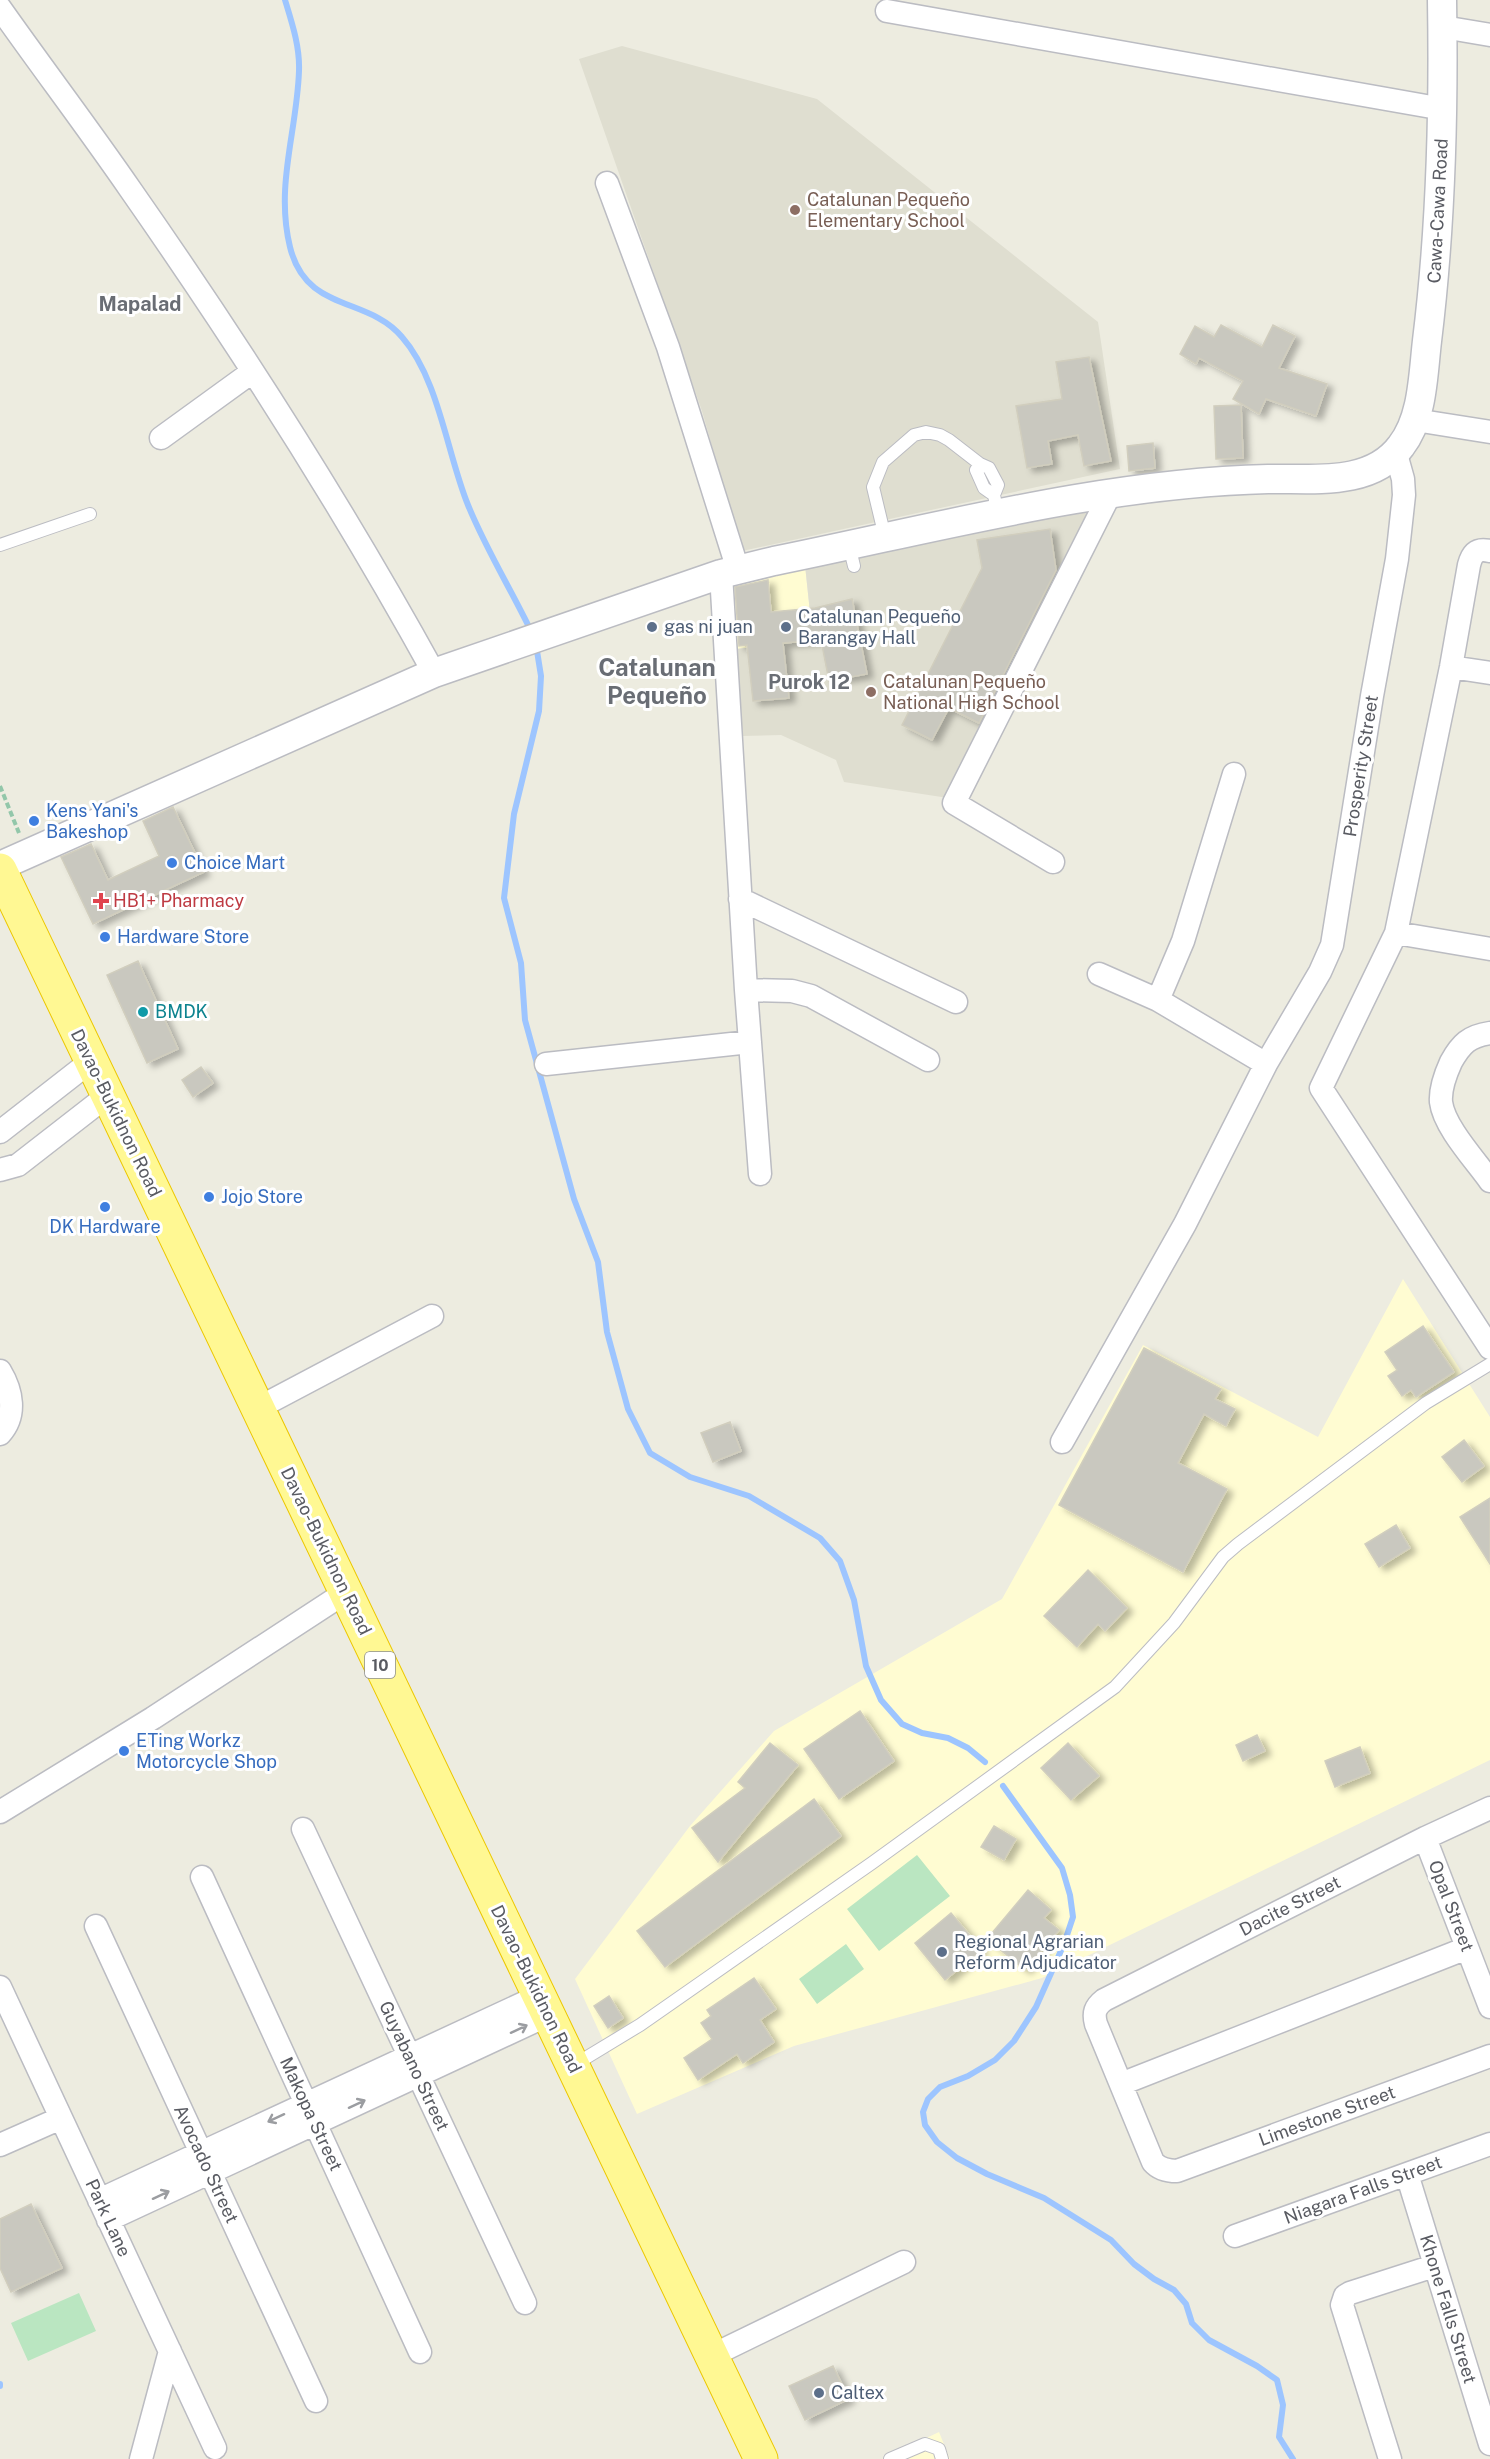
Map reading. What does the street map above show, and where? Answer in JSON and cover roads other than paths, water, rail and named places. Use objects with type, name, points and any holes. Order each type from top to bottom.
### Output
[{"type":"highway","name":"Davao-Bukidnon Road","points":[[9,864],[91,1061],[761,2459]]},
{"type":"street","points":[[0,8],[130,189],[252,372],[344,514],[434,673]]},
{"type":"street","points":[[887,11],[1443,110]]},
{"type":"street","points":[[1443,14],[1490,35]]},
{"type":"street","name":"Cawa-Cawa Road","points":[[1396,454],[1410,433],[1415,420],[1425,361],[1438,228],[1443,110],[1443,14]]},
{"type":"street","points":[[607,183],[668,347],[729,572],[740,899],[760,1174]]},
{"type":"street","points":[[161,438],[252,372]]},
{"type":"street","points":[[1415,420],[1490,432]]},
{"type":"street","points":[[9,864],[434,673],[729,572],[852,556],[885,538],[997,505],[1242,480],[1337,478],[1358,474],[1380,465],[1396,454]]},
{"type":"street","name":"Prosperity Street","points":[[1062,1442],[1185,1224],[1266,1064],[1320,972],[1332,945],[1372,696],[1397,559],[1404,495],[1403,479],[1396,454]]},
{"type":"street","points":[[1053,862],[954,803],[1112,492]]},
{"type":"street","points":[[1490,551],[1479,550],[1471,559],[1396,933],[1321,1088],[1490,1347]]},
{"type":"street","points":[[1451,667],[1490,673]]},
{"type":"street","points":[[1158,1000],[1183,941],[1234,774]]},
{"type":"street","points":[[740,899],[956,1002]]},
{"type":"street","points":[[1396,933],[1490,949]]},
{"type":"street","points":[[1099,974],[1158,1000],[1266,1064]]},
{"type":"street","points":[[746,990],[792,991],[811,996],[928,1060]]},
{"type":"street","points":[[1490,1034],[1482,1035],[1460,1046],[1445,1074],[1441,1102],[1448,1121],[1490,1181]]},
{"type":"street","points":[[546,1064],[750,1042]]},
{"type":"street","points":[[0,1132],[91,1061]]},
{"type":"street","points":[[0,1170],[18,1165],[108,1095]]},
{"type":"street","points":[[45,1097],[68,1126]]},
{"type":"street","points":[[258,1408],[432,1316]]},
{"type":"street","points":[[0,1371],[11,1396],[11,1413],[0,1434]]},
{"type":"street","points":[[0,1812],[153,1718],[346,1592]]},
{"type":"street","name":"Dacite Street","points":[[1121,2084],[1096,2024],[1095,2010],[1104,2000],[1425,1838],[1490,1808]]},
{"type":"street","name":"Guyabano Street","points":[[303,1829],[525,2303]]},
{"type":"street","name":"Opal Street","points":[[1425,1838],[1490,2007]]},
{"type":"street","name":"Makopa Street","points":[[202,1876],[420,2352]]},
{"type":"street","name":"Avocado Street","points":[[96,1926],[316,2401]]},
{"type":"street","points":[[1121,2084],[1467,1948]]},
{"type":"street","name":"Park Lane","points":[[0,1988],[6,2015],[61,2118],[215,2448]]},
{"type":"street","points":[[104,2210],[543,2005]]},
{"type":"street","name":"Limestone Street","points":[[1121,2084],[1153,2162],[1164,2170],[1177,2171],[1490,2056]]},
{"type":"street","points":[[0,2145],[61,2118]]},
{"type":"street","name":"Niagara Falls Street","points":[[1235,2236],[1407,2174],[1489,2148]]},
{"type":"street","name":"Khone Falls Street","points":[[1407,2174],[1490,2444]]},
{"type":"street","points":[[711,2356],[904,2262]]},
{"type":"street","points":[[1390,2459],[1342,2305],[1345,2296],[1350,2293],[1434,2266]]},
{"type":"street","points":[[141,2459],[170,2351]]},
{"type":"lane","points":[[885,538],[873,487],[883,462],[914,435],[926,432],[940,435],[958,445],[980,464],[976,470],[984,488],[997,505]]},
{"type":"lane","points":[[0,545],[90,514]]},
{"type":"lane","points":[[572,2066],[640,2025],[817,1902],[1115,1687],[1174,1623],[1223,1557],[1238,1544],[1426,1403],[1490,1364]]},
{"type":"lane","points":[[890,2459],[925,2444],[939,2449],[942,2459]]},
{"type":"waterway","points":[[285,0],[295,35],[299,62],[285,202],[290,247],[298,268],[309,283],[324,294],[388,324],[415,354],[434,395],[468,505],[529,627]]},
{"type":"waterway","points":[[537,651],[541,676],[539,711],[514,814],[504,898],[521,963],[525,1020],[574,1199],[598,1262],[607,1332],[628,1409],[650,1453],[690,1477],[749,1496],[820,1538],[840,1561],[854,1600],[866,1666],[881,1700],[902,1724],[922,1733],[948,1738],[968,1748],[985,1762]]},
{"type":"waterway","points":[[1003,1786],[1062,1868],[1070,1895],[1073,1917],[1064,1944],[1036,2007],[1014,2041],[995,2060],[968,2076],[940,2087],[928,2099],[923,2112],[925,2125],[937,2142],[957,2158],[987,2174],[1044,2198],[1111,2240],[1134,2264],[1174,2290],[1186,2304],[1192,2323],[1209,2340],[1257,2366],[1277,2380],[1283,2405],[1279,2437],[1293,2459]]},
{"type":"place","name":"Catalunan Pequeño Elementary School","points":[[795,210]]},
{"type":"place","name":"gas ni juan","points":[[652,627]]},
{"type":"place","name":"Catalunan Pequeño Barangay Hall","points":[[786,627]]},
{"type":"place","name":"Catalunan Pequeño National High School","points":[[871,692]]},
{"type":"place","name":"Kens Yani's Bakeshop","points":[[34,821]]},
{"type":"place","name":"Choice Mart","points":[[172,863]]},
{"type":"place","name":"HB1+ Pharmacy","points":[[101,901]]},
{"type":"place","name":"Hardware Store","points":[[105,937]]},
{"type":"place","name":"BMDK","points":[[143,1012]]},
{"type":"place","name":"Jojo Store","points":[[209,1197]]},
{"type":"place","name":"DK Hardware","points":[[105,1207]]},
{"type":"place","name":"ETing Workz Motorcycle Shop","points":[[124,1751]]},
{"type":"place","name":"Regional Agrarian Reform Adjudicator","points":[[942,1952]]},
{"type":"place","name":"Caltex","points":[[819,2393]]},
{"type":"district","name":"Mapalad","points":[[140,304]]},
{"type":"district","name":"Catalunan Pequeño","points":[[657,682]]},
{"type":"district","name":"Purok 12","points":[[809,682]]}]
